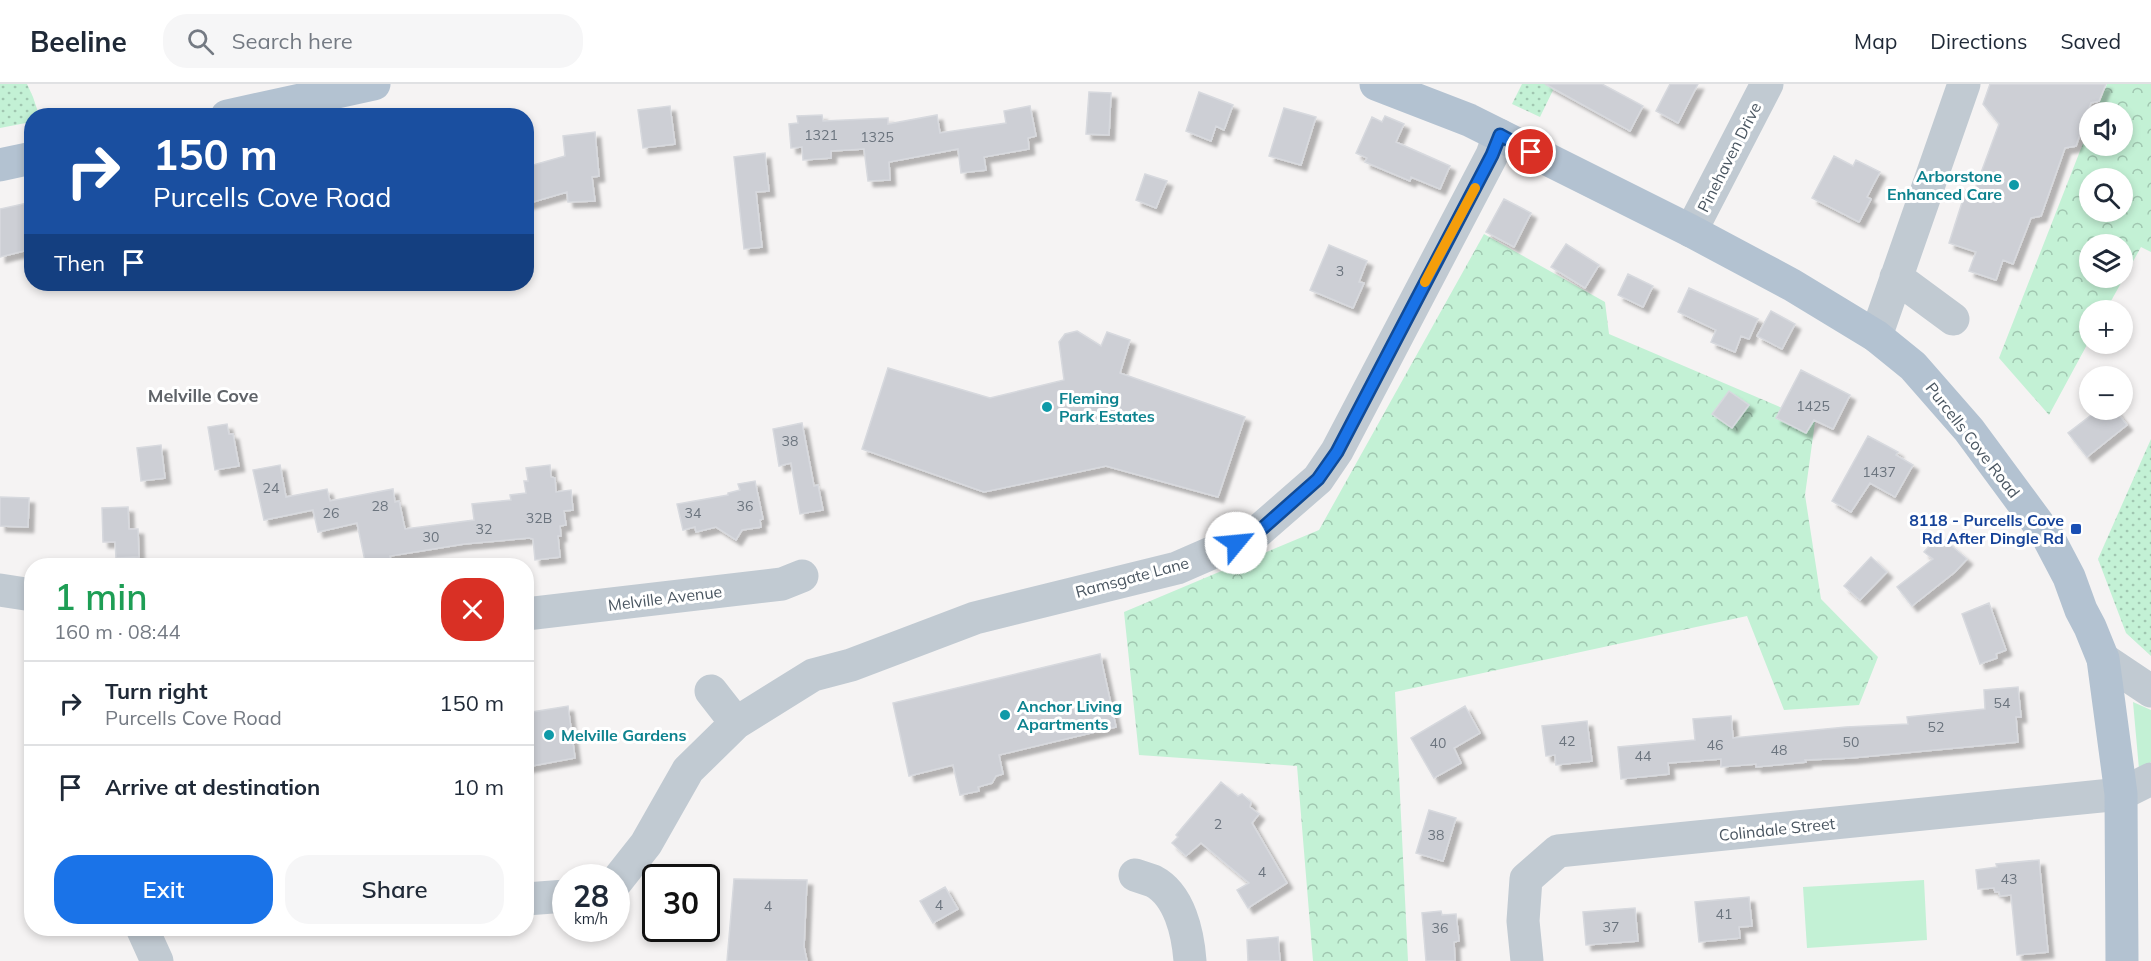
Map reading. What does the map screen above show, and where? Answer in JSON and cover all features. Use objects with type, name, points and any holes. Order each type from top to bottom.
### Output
[{"type":"main road","points":[[289,108],[374,84]]},
{"type":"main road","name":"Purcells Cove Road","points":[[1376,84],[1404,93],[1500,135],[1691,231],[1801,290],[1876,336],[1914,366],[1969,430],[2048,537],[2069,577],[2103,659],[2121,794],[2122,961]]},
{"type":"main road","points":[[0,165],[24,160]]},
{"type":"street","name":"Pinehaven Drive","points":[[1691,231],[1767,84]]},
{"type":"street","points":[[1876,336],[1964,84]]},
{"type":"street","name":"Ramsgate Lane","points":[[630,864],[646,844],[688,770],[736,723],[813,675],[851,664],[975,618],[1177,568],[1256,534],[1318,479],[1337,452],[1492,155],[1500,135]]},
{"type":"street","points":[[1896,277],[1953,319]]},
{"type":"street","name":"Melville Avenue","points":[[534,613],[782,584],[802,576]]},
{"type":"street","points":[[0,590],[24,594]]},
{"type":"street","points":[[2103,659],[2151,691]]},
{"type":"street","points":[[711,691],[736,723]]},
{"type":"street","points":[[2121,794],[2151,779]]},
{"type":"street","name":"Colindale Street","points":[[1527,961],[1523,921],[1526,879],[1558,850],[2121,794]]},
{"type":"street","points":[[1135,875],[1161,887],[1175,905],[1187,934],[1191,961]]},
{"type":"street","points":[[534,898],[552,897]]},
{"type":"street","points":[[146,936],[157,961]]},
{"type":"green space","points":[[0,84],[27,84],[37,108],[24,108],[24,123],[0,128]]},
{"type":"green space","points":[[1522,84],[1556,84],[1540,117],[1512,104]]},
{"type":"green space","points":[[2107,84],[2151,84],[2151,252],[2141,247],[2133,261],[2133,234],[2079,234],[2079,288],[2118,288],[2112,300],[2079,300],[2079,354],[2082,354],[2049,415],[1999,358],[2079,154],[2079,156],[2133,156],[2133,102],[2100,102]]},
{"type":"green space","points":[[1484,234],[1605,302],[1609,334],[1815,422],[1805,495],[1821,599],[1878,657],[1859,705],[1784,710],[1747,616],[1395,692],[1408,961],[1313,961],[1297,766],[1139,755],[1124,612],[1319,530]]},
{"type":"green space","points":[[2151,439],[2151,656],[2126,633],[2098,559]]},
{"type":"green space","points":[[2133,702],[2151,710],[2151,762],[2139,769]]},
{"type":"green space","points":[[1924,880],[1927,940],[1807,948],[1803,887]]},
{"type":"building","points":[[1545,84],[1602,84],[1643,106],[1630,131]]},
{"type":"building","points":[[1670,84],[1698,84],[1678,123],[1656,111]]},
{"type":"building","name":"Arborstone Enhanced Care","points":[[1990,84],[2106,84],[2099,101],[2079,102],[2079,137],[2076,146],[2065,148],[2041,216],[2031,218],[2013,264],[2003,260],[1996,280],[1969,271],[1976,252],[1949,243],[1966,190],[1975,189],[1999,124],[1983,104]]},
{"type":"building","points":[[1089,92],[1111,93],[1109,135],[1086,134]]},
{"type":"building","points":[[1199,92],[1233,105],[1224,130],[1216,126],[1211,141],[1186,131]]},
{"type":"building","points":[[670,106],[675,144],[643,148],[638,110]]},
{"type":"building","points":[[1030,106],[1036,136],[1028,138],[1029,149],[984,157],[986,170],[961,173],[958,149],[889,162],[890,180],[868,181],[864,149],[831,151],[831,158],[803,160],[802,147],[791,148],[789,124],[798,123],[797,116],[822,115],[823,121],[888,118],[888,124],[937,115],[940,133],[1006,123],[1004,111]]},
{"type":"building","points":[[1284,108],[1316,117],[1301,165],[1269,156]]},
{"type":"building","points":[[1385,116],[1404,124],[1396,142],[1450,166],[1440,189],[1411,177],[1410,181],[1365,162],[1367,158],[1356,153],[1372,117],[1382,122]]},
{"type":"building","points":[[595,132],[599,176],[592,177],[595,201],[568,202],[567,192],[534,202],[534,165],[565,156],[563,136]]},
{"type":"building","points":[[765,153],[769,191],[756,192],[762,247],[744,249],[734,157]]},
{"type":"building","points":[[1834,156],[1853,166],[1856,160],[1880,172],[1867,197],[1871,199],[1859,222],[1812,198]]},
{"type":"building","points":[[1145,174],[1167,181],[1156,208],[1136,200]]},
{"type":"building","points":[[1504,199],[1531,213],[1514,247],[1486,232]]},
{"type":"building","points":[[24,204],[24,251],[0,257],[0,209]]},
{"type":"building","points":[[1566,244],[1599,265],[1585,288],[1551,267]]},
{"type":"building","points":[[1329,245],[1367,261],[1359,282],[1364,283],[1353,308],[1310,290]]},
{"type":"building","points":[[1628,274],[1653,286],[1643,307],[1618,295]]},
{"type":"building","points":[[1689,288],[1758,319],[1749,339],[1741,336],[1735,352],[1711,342],[1716,330],[1678,312]]},
{"type":"building","points":[[1771,311],[1795,324],[1782,349],[1757,336]]},
{"type":"building","name":"Fleming Park Estates","points":[[1077,331],[1101,346],[1107,332],[1130,340],[1120,373],[1245,417],[1218,497],[1106,466],[984,492],[862,449],[888,368],[990,398],[1064,380],[1059,342],[1065,334]]},
{"type":"building","points":[[1801,370],[1850,395],[1833,429],[1814,420],[1806,433],[1776,418]]},
{"type":"building","points":[[1729,391],[1749,405],[1732,428],[1712,414]]},
{"type":"building","points":[[2085,420],[2123,420],[2127,425],[2087,457],[2068,433]]},
{"type":"building","points":[[802,423],[814,486],[818,485],[823,510],[800,514],[791,463],[779,466],[773,429]]},
{"type":"building","points":[[227,424],[229,434],[233,434],[239,466],[215,470],[208,427]]},
{"type":"building","points":[[1868,436],[1898,452],[1896,455],[1913,465],[1895,497],[1870,483],[1851,512],[1832,501]]},
{"type":"building","points":[[161,445],[165,478],[141,481],[137,448]]},
{"type":"building","points":[[280,465],[286,497],[327,489],[330,501],[393,489],[395,502],[399,501],[405,529],[474,520],[472,504],[511,500],[510,495],[526,493],[524,481],[528,481],[526,468],[550,465],[551,477],[555,478],[556,492],[571,490],[573,510],[564,511],[566,525],[560,526],[561,536],[558,536],[560,557],[535,560],[533,539],[529,538],[464,544],[390,556],[390,558],[364,558],[357,523],[318,532],[313,510],[264,520],[253,470]]},
{"type":"building","points":[[755,481],[763,519],[760,520],[761,527],[742,530],[736,540],[716,527],[696,532],[695,527],[683,530],[677,504],[728,495],[728,493],[740,490],[738,484]]},
{"type":"building","points":[[0,497],[29,498],[28,527],[0,526]]},
{"type":"building","points":[[128,507],[129,529],[138,529],[139,557],[116,558],[115,542],[103,542],[102,508]]},
{"type":"building","points":[[1939,535],[1967,559],[1955,572],[1912,606],[1897,587],[1933,559],[1924,552]]},
{"type":"building","points":[[1871,557],[1887,572],[1860,600],[1844,586]]},
{"type":"building","points":[[1989,603],[2006,650],[1996,654],[1997,658],[1980,664],[1962,614]]},
{"type":"building","name":"Anchor Living Apartments","points":[[1100,654],[1116,727],[999,755],[1003,774],[996,776],[992,783],[978,787],[979,791],[960,795],[953,765],[909,776],[893,703]]},
{"type":"building","points":[[2018,687],[2021,717],[2016,717],[2018,742],[1851,758],[1805,760],[1806,762],[1756,767],[1756,764],[1721,767],[1721,759],[1668,763],[1669,774],[1621,779],[1618,747],[1695,740],[1693,719],[1731,716],[1733,738],[1846,727],[1908,724],[1907,717],[1985,709],[1984,690]]},
{"type":"building","name":"Melville Gardens","points":[[568,706],[575,758],[534,766],[534,712]]},
{"type":"building","points":[[1465,706],[1480,733],[1454,748],[1461,763],[1434,778],[1411,738]]},
{"type":"building","points":[[1587,721],[1592,761],[1556,765],[1555,755],[1546,756],[1542,726]]},
{"type":"building","points":[[1221,782],[1238,796],[1242,794],[1251,802],[1250,807],[1259,814],[1252,823],[1287,883],[1248,908],[1237,890],[1249,883],[1201,843],[1186,856],[1172,843],[1178,837],[1176,835]]},
{"type":"building","points":[[1429,810],[1456,818],[1443,861],[1416,853]]},
{"type":"building","points":[[2039,860],[2048,952],[2017,955],[2011,895],[2000,896],[1994,888],[1978,889],[1976,870],[1997,867],[1996,864]]},
{"type":"building","points":[[734,879],[807,880],[804,947],[807,961],[727,961]]},
{"type":"building","points":[[945,887],[958,909],[933,923],[920,901]]},
{"type":"building","points":[[1749,897],[1752,926],[1739,927],[1740,938],[1699,942],[1695,902]]},
{"type":"building","points":[[1635,908],[1638,941],[1586,945],[1583,912]]},
{"type":"building","points":[[1441,911],[1442,915],[1456,914],[1459,941],[1454,942],[1455,961],[1426,961],[1422,913]]},
{"type":"building","points":[[1278,937],[1280,961],[1248,961],[1247,940]]},
{"type":"slow traffic","points":[[1425,282],[1475,188]]},
{"type":"place","name":"Arborstone Enhanced Care","points":[[2014,185]]},
{"type":"place","name":"Fleming Park Estates","points":[[1047,407]]},
{"type":"place","name":"8118 - Purcells Cove Rd After Dingle Rd","points":[[2076,529]]},
{"type":"place","name":"Anchor Living Apartments","points":[[1005,715]]},
{"type":"place","name":"Melville Gardens","points":[[549,735]]},
{"type":"district","name":"Melville Cove","points":[[203,395]]},
{"type":"route","points":[[1236,543],[1256,534],[1318,479],[1337,452],[1492,155],[1500,135],[1531,152]]}]
